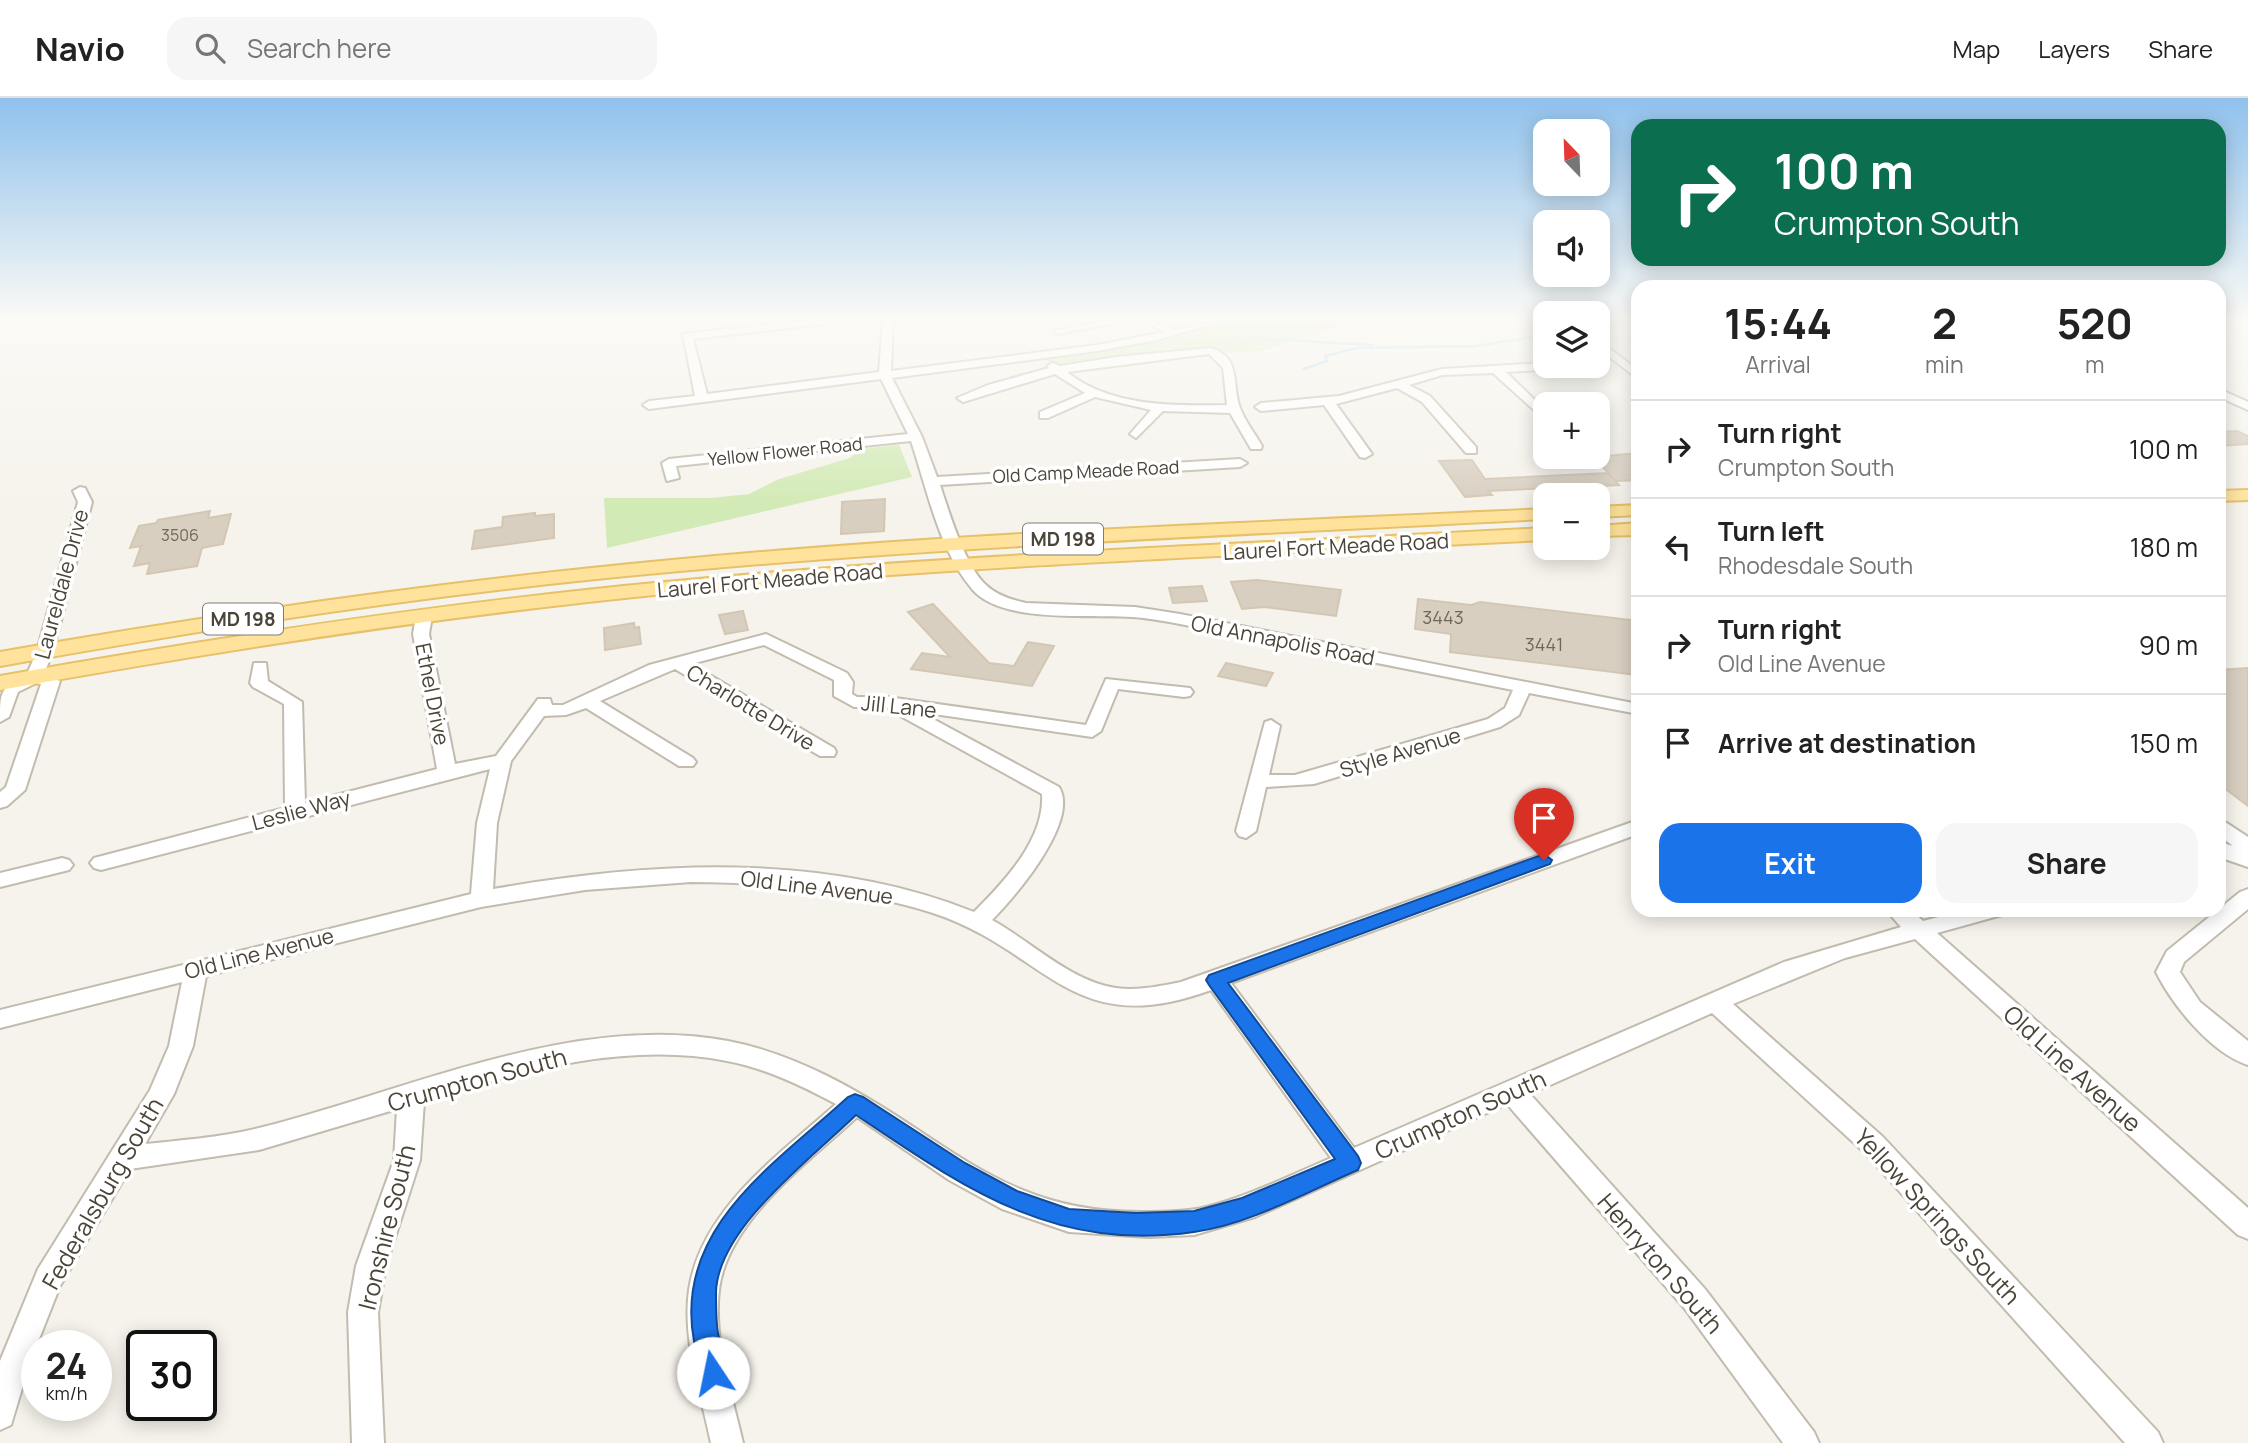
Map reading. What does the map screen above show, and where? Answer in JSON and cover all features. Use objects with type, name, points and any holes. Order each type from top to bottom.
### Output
[{"type":"main road","points":[[2226,479],[2248,478]]},
{"type":"main road","points":[[2226,496],[2248,495]]},
{"type":"main road","points":[[1610,511],[1631,510]]},
{"type":"main road","name":"Laurel Fort Meade Road","points":[[0,659],[329,606],[523,582],[774,557],[1533,515]]},
{"type":"main road","points":[[1610,530],[1631,529]]},
{"type":"main road","name":"Laurel Fort Meade Road","points":[[0,683],[424,616],[664,588],[964,566],[1533,535]]},
{"type":"street","points":[[698,382],[702,398]]},
{"type":"street","points":[[649,405],[826,382]]},
{"type":"street","name":"Old Annapolis Road","points":[[889,382],[916,437],[964,566],[979,588],[992,598],[1026,608],[1135,612],[1180,619],[1631,708]]},
{"type":"street","points":[[962,398],[1008,382]]},
{"type":"street","points":[[1075,382],[1094,393],[1160,407],[1234,409]]},
{"type":"street","points":[[1230,382],[1234,409],[1256,446]]},
{"type":"street","points":[[1261,407],[1328,402],[1402,382]]},
{"type":"street","points":[[1509,382],[1533,404]]},
{"type":"street","points":[[1397,383],[1426,399],[1471,450]]},
{"type":"street","points":[[2226,387],[2248,397]]},
{"type":"street","points":[[1044,415],[1094,393]]},
{"type":"street","points":[[2226,396],[2248,406]]},
{"type":"street","points":[[1328,402],[1365,454]]},
{"type":"street","points":[[1136,434],[1160,407]]},
{"type":"street","name":"Yellow Flower Road","points":[[672,478],[669,463],[916,437]]},
{"type":"street","name":"Old Camp Meade Road","points":[[932,481],[1240,463]]},
{"type":"street","name":"Laureldale Drive","points":[[34,677],[45,651],[85,502],[80,491]]},
{"type":"street","name":"Ethel Drive","points":[[424,616],[421,634],[447,772]]},
{"type":"street","name":"Jill Lane","points":[[481,899],[487,823],[502,761],[542,706],[566,710],[676,662],[766,639],[841,677],[844,682],[841,692],[848,700],[888,702],[1092,731],[1112,683],[1184,692]]},
{"type":"street","name":"Charlotte Drive","points":[[676,662],[827,752]]},
{"type":"street","points":[[260,667],[259,683],[293,702],[295,812]]},
{"type":"street","points":[[0,717],[10,689],[34,677],[51,681],[15,790],[0,802]]},
{"type":"street","name":"Style Avenue","points":[[1258,781],[1314,778],[1494,723],[1513,711],[1522,688]]},
{"type":"street","points":[[588,701],[686,762]]},
{"type":"street","points":[[888,702],[1052,791],[1055,800],[1052,811],[1030,860],[1000,901],[977,922]]},
{"type":"street","points":[[1246,831],[1271,726]]},
{"type":"street","name":"Leslie Way","points":[[101,863],[447,772],[502,761]]},
{"type":"street","name":"Old Line Avenue","points":[[0,1019],[481,899],[600,880],[718,875],[849,887],[901,897],[977,922],[1067,979],[1108,997],[1155,998],[1216,980],[1631,830]]},
{"type":"street","points":[[2226,839],[2248,848]]},
{"type":"street","points":[[2226,842],[2248,860]]},
{"type":"street","points":[[0,880],[62,865]]},
{"type":"street","points":[[2226,915],[2248,897]]},
{"type":"street","name":"Old Line Avenue","points":[[1905,917],[2248,1226]]},
{"type":"street","name":"Crumpton South","points":[[124,1158],[206,1149],[259,1139],[516,1064],[573,1052],[679,1045],[734,1052],[792,1070],[855,1103],[957,1170],[1010,1199],[1069,1219],[1136,1223],[1194,1222],[1245,1208],[1510,1090],[1840,951],[1968,917]]},
{"type":"street","points":[[2224,917],[2175,957],[2168,972],[2175,990],[2191,1008],[2248,1055]]},
{"type":"street","name":"Federalsburg South","points":[[0,1414],[15,1363],[48,1279],[161,1094],[181,1046],[196,969]]},
{"type":"street","points":[[1216,980],[1350,1163]]},
{"type":"street","name":"Yellow Springs South","points":[[1715,1002],[1874,1145],[2147,1443]]},
{"type":"street","name":"Henryton South","points":[[1510,1090],[1695,1299],[1803,1443]]},
{"type":"street","name":"Ironshire South","points":[[368,1443],[363,1312],[371,1266],[407,1160],[411,1096]]},
{"type":"street","points":[[727,1443],[704,1326],[704,1289],[711,1258],[726,1230],[747,1205],[855,1103]]},
{"type":"green space","points":[[899,445],[912,477],[607,548],[604,498],[710,498],[749,494],[779,479],[850,458],[860,449]]},
{"type":"building","points":[[2237,431],[2248,436],[2248,444],[2226,446],[2226,432]]},
{"type":"building","points":[[1631,454],[1631,480],[1616,481],[1604,469],[1610,469],[1610,455]]},
{"type":"building","points":[[1472,460],[1485,479],[1608,473],[1619,485],[1533,483],[1533,489],[1488,491],[1492,495],[1465,497],[1439,461]]},
{"type":"building","points":[[885,499],[884,531],[841,534],[842,502]]},
{"type":"building","points":[[210,511],[208,518],[231,514],[223,544],[202,548],[197,566],[147,574],[150,563],[134,566],[141,546],[130,548],[139,526]]},
{"type":"building","points":[[535,513],[535,516],[554,514],[554,538],[472,549],[475,531],[502,527],[503,517]]},
{"type":"building","points":[[1257,580],[1341,590],[1336,616],[1264,607],[1242,609],[1231,582]]},
{"type":"building","points":[[1202,586],[1207,601],[1173,603],[1169,588]]},
{"type":"building","points":[[1418,599],[1471,605],[1480,602],[1631,620],[1631,674],[1450,652],[1451,634],[1415,629]]},
{"type":"building","points":[[933,604],[989,663],[1014,666],[1028,642],[1054,646],[1032,686],[911,669],[922,653],[950,657],[908,612]]},
{"type":"building","points":[[743,611],[748,630],[725,634],[719,615]]},
{"type":"building","points":[[634,623],[635,628],[639,627],[641,644],[605,650],[604,628]]},
{"type":"building","points":[[1226,663],[1273,673],[1266,686],[1218,676]]},
{"type":"building","points":[[2248,668],[2248,806],[2226,789],[2226,670]]},
{"type":"route","points":[[713,1373],[704,1326],[704,1289],[711,1258],[726,1230],[747,1205],[855,1103],[957,1170],[1010,1199],[1069,1219],[1136,1223],[1194,1222],[1245,1208],[1350,1163],[1216,980],[1544,860]]}]
